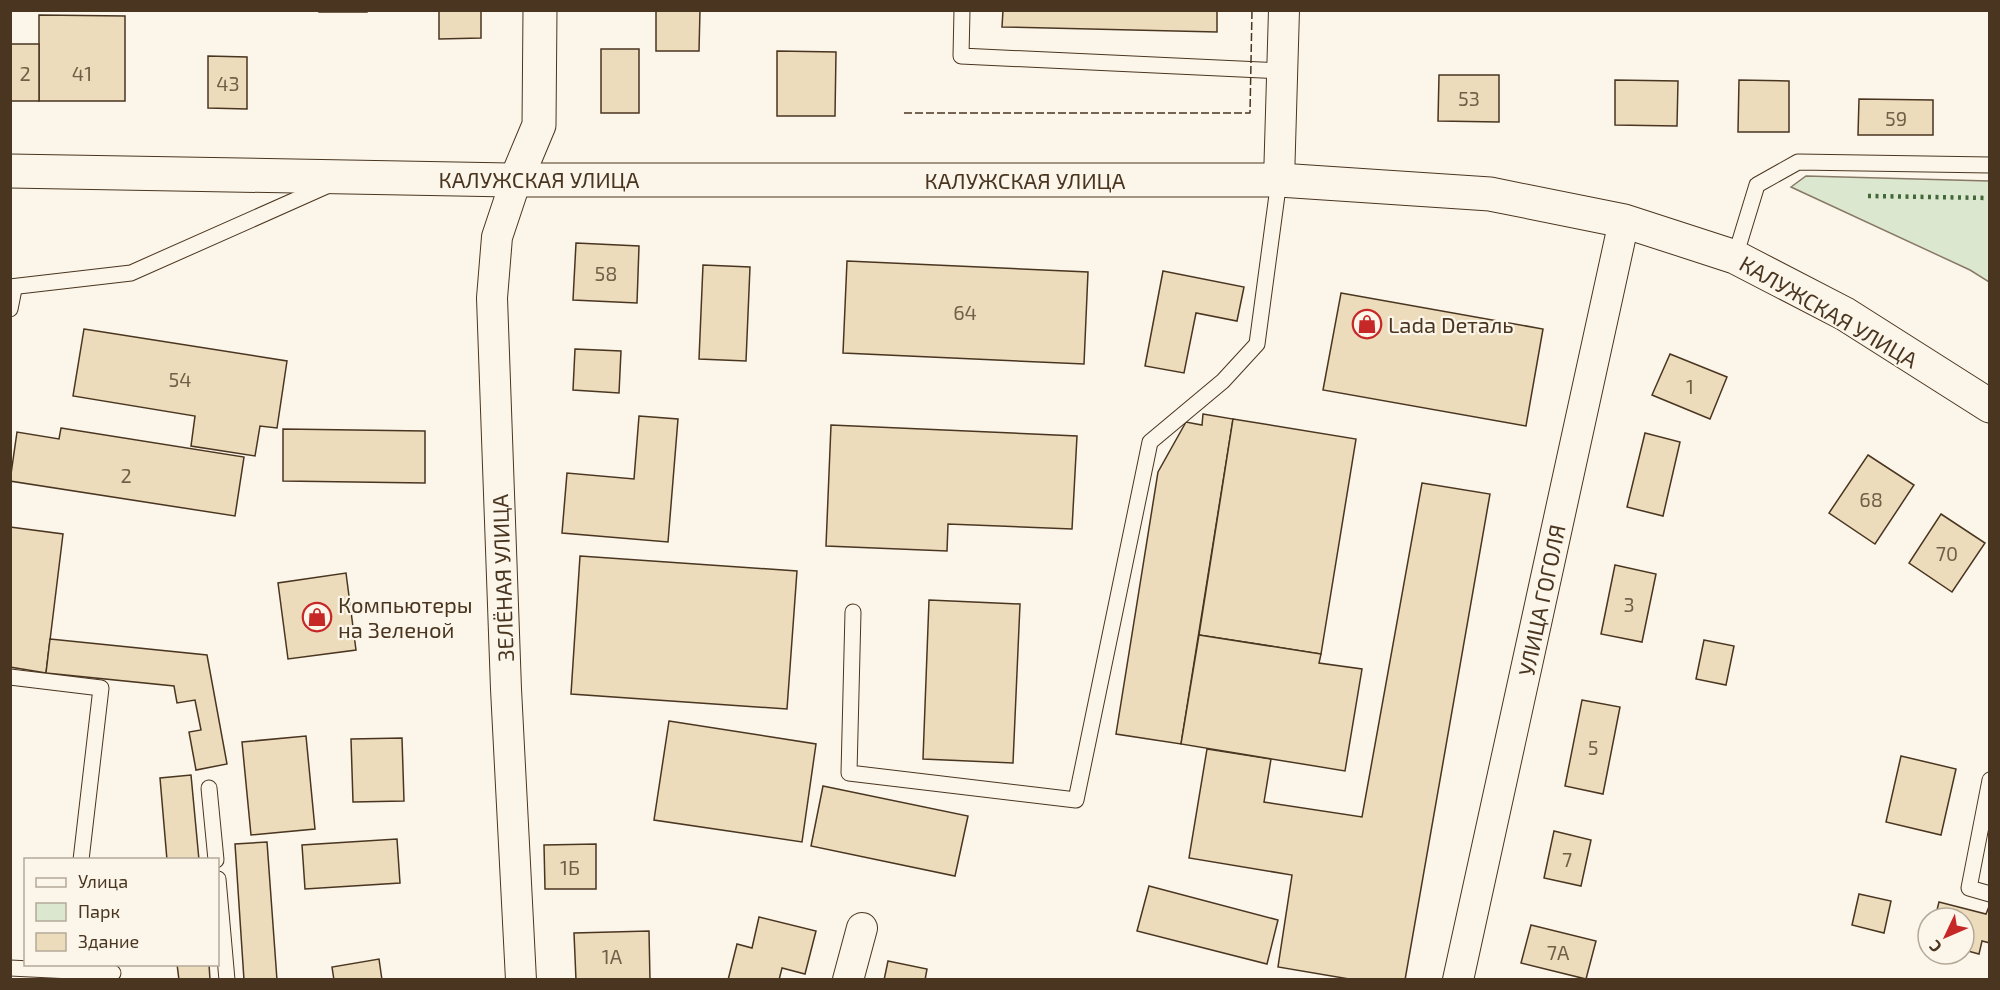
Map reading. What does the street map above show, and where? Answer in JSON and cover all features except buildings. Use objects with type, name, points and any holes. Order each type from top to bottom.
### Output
[{"type":"main road","points":[[516,180],[539,125],[540,10]]},
{"type":"main road","name":"КАЛУЖСКАЯ УЛИЦА","points":[[10,171],[516,180],[1280,180],[1490,194],[1624,221],[1735,257],[1845,314],[1989,406]]},
{"type":"street","points":[[1280,180],[1284,10]]},
{"type":"street","name":"ЗЕЛЁНАЯ УЛИЦА","points":[[516,180],[497,237],[492,298],[506,689],[521,980]]},
{"type":"street","name":"УЛИЦА ГОГОЛЯ","points":[[1458,980],[1624,221]]},
{"type":"street","points":[[848,980],[862,928]]},
{"type":"lane","points":[[962,10],[961,56],[1282,71]]},
{"type":"lane","points":[[1735,257],[1757,185],[1798,162],[1989,165]]},
{"type":"lane","points":[[10,309],[12,288],[130,273],[347,177]]},
{"type":"lane","points":[[854,612],[849,774],[1076,800],[1150,442],[1223,381],[1257,344],[1280,180]]},
{"type":"lane","points":[[10,677],[100,688],[81,858]]},
{"type":"lane","points":[[1989,780],[1969,888],[1989,894]]},
{"type":"lane","points":[[209,788],[216,858]]},
{"type":"lane","points":[[219,890],[227,980]]},
{"type":"lane","points":[[10,969],[33,974],[114,973]]},
{"type":"green space","points":[[1806,176],[1989,181],[1989,282],[1970,270],[1791,187]]},
{"type":"hedge","points":[[1868,196],[1990,198]]},
{"type":"fence","points":[[904,113],[1250,113],[1252,10]]},
{"type":"place","name":"Lada Dеталь","points":[[1367,324]]},
{"type":"place","name":"Компьютеры на Зеленой","points":[[317,617]]}]
